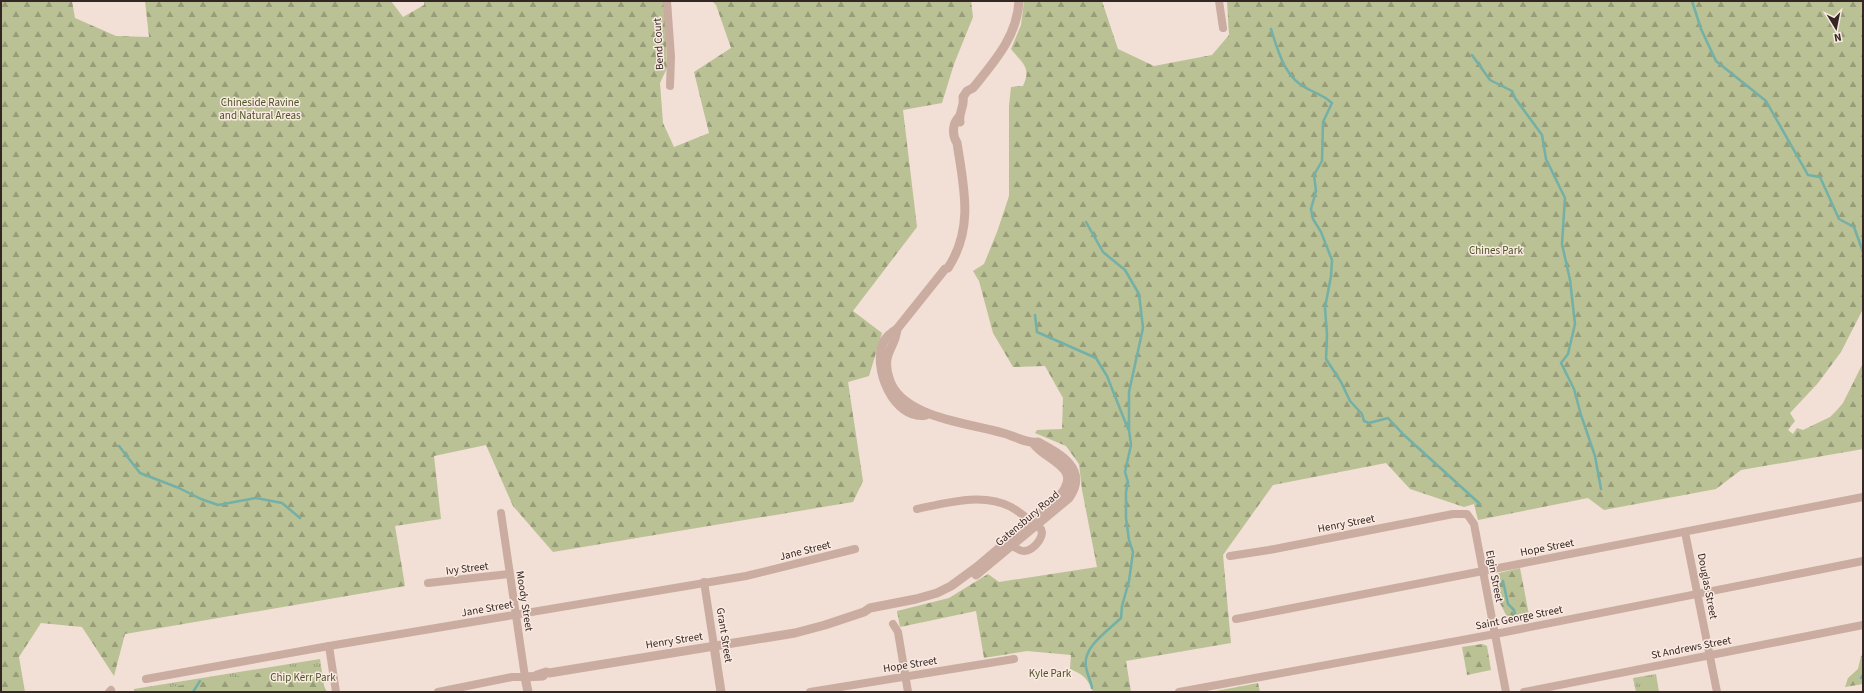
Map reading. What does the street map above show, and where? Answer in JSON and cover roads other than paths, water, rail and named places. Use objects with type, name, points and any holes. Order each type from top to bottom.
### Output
[{"type":"street","name":"Bend Court","points":[[667,1],[671,57],[670,86]]},
{"type":"street","name":"Gatensbury Road","points":[[951,586],[958,586],[978,573],[1012,546],[1058,499],[1065,490],[1067,482],[1066,473],[1060,464],[1036,447],[1033,443],[1003,432],[929,414],[921,416],[907,411],[891,396],[883,382],[881,351],[884,342],[889,335],[897,329],[945,269],[944,266],[955,253],[962,238],[966,214],[957,143],[954,138],[955,121],[964,101],[963,97],[999,55],[1010,37],[1017,16],[1019,1]]},
{"type":"street","points":[[1220,1],[1223,28]]},
{"type":"street","name":"Hope Street","points":[[1236,619],[1863,497]]},
{"type":"street","points":[[917,509],[970,500],[998,502],[1010,506],[1040,529],[1042,537],[1030,550],[1022,551],[1012,546]]},
{"type":"street","name":"Moody Street","points":[[501,513],[515,614],[528,692]]},
{"type":"street","name":"Henry Street","points":[[1230,556],[1270,550],[1453,514],[1467,514]]},
{"type":"street","name":"Elgin Street","points":[[1467,514],[1474,524],[1506,692]]},
{"type":"street","name":"Gatensbury Road","points":[[803,631],[820,625],[823,620],[839,613],[864,606],[870,608],[916,599],[937,593],[951,586],[1033,524]]},
{"type":"street","name":"Douglas Street","points":[[1686,532],[1717,692]]},
{"type":"street","name":"Jane Street","points":[[146,679],[515,614],[746,576],[855,549]]},
{"type":"street","name":"Saint George Street","points":[[1179,692],[1495,634],[1697,592],[1863,561]]},
{"type":"street","name":"Ivy Street","points":[[428,583],[509,574]]},
{"type":"street","name":"Grant Street","points":[[704,582],[721,692]]},
{"type":"street","points":[[893,624],[898,632],[908,692]]},
{"type":"street","name":"St Andrews Street","points":[[1524,692],[1863,625]]},
{"type":"street","name":"Henry Street","points":[[438,692],[537,675],[546,676],[549,673],[803,631]]},
{"type":"street","points":[[329,646],[336,692]]},
{"type":"street","name":"Hope Street","points":[[810,692],[1014,659]]},
{"type":"waterway","points":[[1692,1],[1701,29],[1716,61],[1766,101],[1808,175],[1820,177],[1839,219],[1854,227],[1863,252]]},
{"type":"waterway","points":[[1271,29],[1276,46],[1288,71],[1300,84],[1323,96],[1332,103],[1323,122],[1322,161],[1314,175],[1316,191],[1311,209],[1313,219],[1321,232],[1332,260],[1331,276],[1325,308],[1327,335],[1326,359],[1341,382],[1350,401],[1362,414],[1364,421],[1369,423],[1388,418],[1404,435],[1480,504]]},
{"type":"waterway","points":[[1472,55],[1490,80],[1512,91],[1515,98],[1542,135],[1546,159],[1565,198],[1562,244],[1570,280],[1575,324],[1568,354],[1561,363],[1574,389],[1595,456],[1601,489]]},
{"type":"waterway","points":[[1086,222],[1103,252],[1125,270],[1139,294],[1143,328],[1129,392],[1129,430],[1131,445],[1125,472],[1128,482],[1126,492],[1126,518],[1129,540],[1133,552],[1129,581],[1122,606],[1121,618],[1092,646],[1088,653],[1086,667],[1092,688]]},
{"type":"waterway","points":[[1035,315],[1037,332],[1096,358],[1107,376],[1128,429]]},
{"type":"waterway","points":[[119,446],[140,473],[179,488],[201,499],[218,505],[256,498],[282,503],[300,518]]},
{"type":"waterway","points":[[1503,581],[1508,604],[1514,610],[1516,618]]},
{"type":"waterway","points":[[193,692],[200,681]]},
{"type":"park label","name":"Chineside Ravine and Natural Areas","points":[[260,108]]},
{"type":"park label","name":"Chines Park","points":[[1496,250]]},
{"type":"park label","name":"Kyle Park","points":[[1050,673]]},
{"type":"park label","name":"Chip Kerr Park","points":[[303,677]]}]
